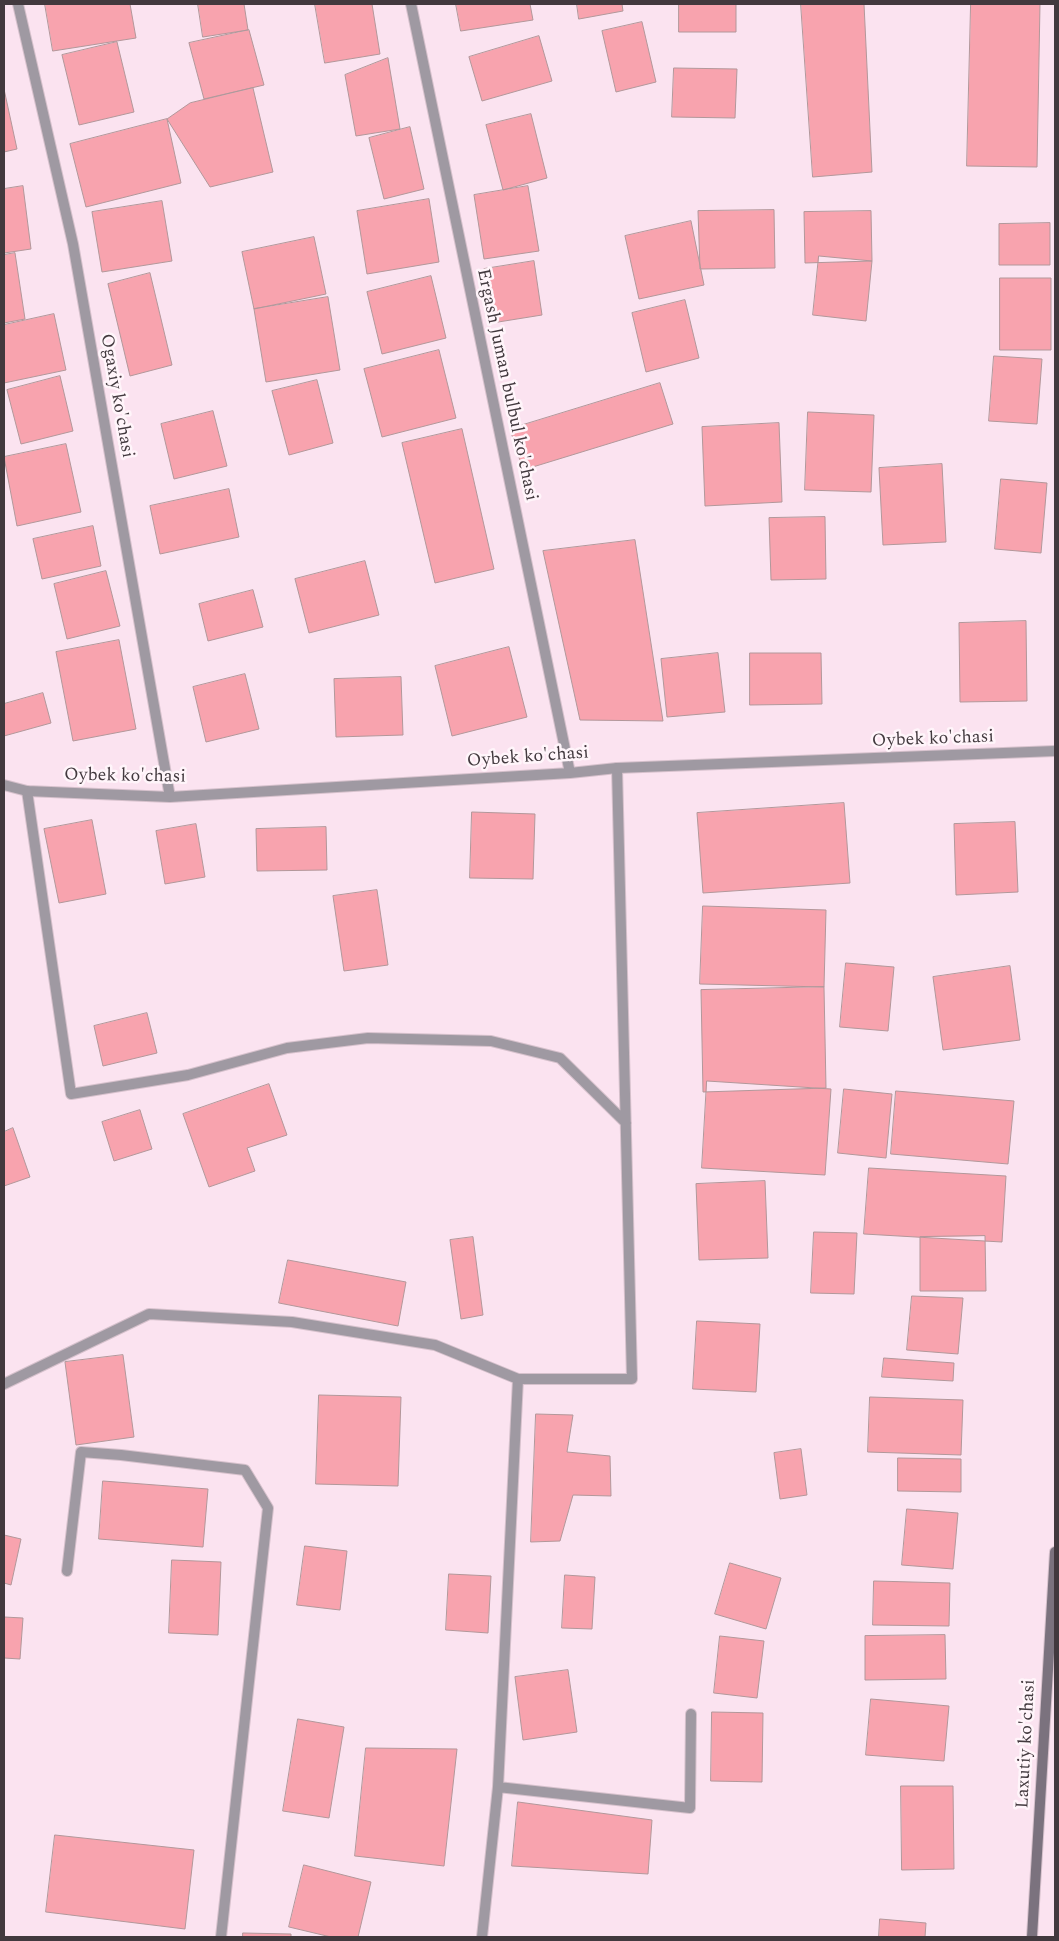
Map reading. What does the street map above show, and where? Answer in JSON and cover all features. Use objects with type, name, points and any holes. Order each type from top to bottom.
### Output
[{"type":"street","name":"Ogaxiy ko'chasi","points":[[18,4],[73,244],[170,797]]},
{"type":"street","name":"Ergash Juman bulbul ko'chasi","points":[[411,4],[570,773]]},
{"type":"street","name":"Oybek ko'chasi","points":[[4,785],[27,791],[170,797],[570,773],[617,768],[1055,752]]},
{"type":"street","points":[[4,1384],[149,1314],[292,1322],[435,1345],[518,1379],[632,1379],[617,768]]},
{"type":"street","points":[[27,791],[71,1094],[188,1075],[287,1048],[368,1038],[491,1041],[560,1058],[626,1123]]},
{"type":"street","points":[[482,1937],[498,1787],[518,1379]]},
{"type":"street","points":[[67,1571],[81,1452],[245,1470],[268,1508],[221,1937]]},
{"type":"street","name":"Laxutiy ko'chasi","points":[[1032,1937],[1051,1696],[1055,1552]]},
{"type":"street","points":[[498,1787],[690,1808],[691,1714]]},
{"type":"building","points":[[45,4],[130,4],[136,38],[53,51]]},
{"type":"building","points":[[198,4],[244,4],[248,30],[203,37]]},
{"type":"building","points":[[315,4],[372,4],[380,54],[325,63]]},
{"type":"building","points":[[456,4],[530,4],[533,20],[461,31]]},
{"type":"building","points":[[577,4],[622,4],[623,11],[579,19]]},
{"type":"building","points":[[679,4],[736,4],[736,32],[679,32]]},
{"type":"building","points":[[801,4],[864,4],[872,172],[813,177]]},
{"type":"building","points":[[971,4],[1040,4],[1037,167],[967,166]]},
{"type":"building","points":[[642,22],[656,82],[616,92],[602,31]]},
{"type":"building","points":[[249,30],[264,85],[204,99],[189,43]]},
{"type":"building","points":[[539,36],[552,81],[482,101],[469,57]]},
{"type":"building","points":[[117,42],[134,112],[79,125],[62,55]]},
{"type":"building","points":[[388,58],[400,129],[356,136],[345,75]]},
{"type":"building","points":[[674,68],[737,69],[735,118],[672,117]]},
{"type":"building","points":[[253,88],[273,172],[210,187],[167,119],[190,103]]},
{"type":"building","points":[[4,89],[17,149],[4,152]]},
{"type":"building","points":[[531,114],[547,178],[503,190],[486,125]]},
{"type":"building","points":[[167,119],[181,183],[86,207],[70,144]]},
{"type":"building","points":[[410,127],[424,189],[384,199],[369,138]]},
{"type":"building","points":[[23,186],[31,249],[4,253],[4,189]]},
{"type":"building","points":[[528,186],[539,251],[484,259],[474,195]]},
{"type":"building","points":[[429,199],[439,262],[367,274],[357,211]]},
{"type":"building","points":[[162,201],[172,261],[102,272],[92,212]]},
{"type":"building","points":[[774,210],[775,268],[700,269],[698,211]]},
{"type":"building","points":[[871,211],[872,261],[805,263],[804,212]]},
{"type":"building","points":[[691,221],[704,285],[639,299],[625,236]]},
{"type":"building","points":[[1050,223],[1050,265],[999,265],[999,224]]},
{"type":"building","points":[[314,237],[326,294],[254,309],[242,252]]},
{"type":"building","points":[[15,253],[25,319],[4,323],[4,255]]},
{"type":"building","points":[[819,256],[872,261],[866,321],[813,315]]},
{"type":"building","points":[[534,261],[542,315],[492,323],[484,269]]},
{"type":"building","points":[[150,273],[172,365],[130,376],[108,284]]},
{"type":"building","points":[[431,276],[446,338],[382,354],[367,292]]},
{"type":"building","points":[[1000,278],[1051,278],[1051,350],[1000,350]]},
{"type":"building","points":[[328,297],[340,370],[266,382],[254,309]]},
{"type":"building","points":[[685,300],[699,358],[646,372],[632,313]]},
{"type":"building","points":[[54,314],[66,370],[4,383],[4,325]]},
{"type":"building","points":[[439,350],[456,418],[382,437],[364,369]]},
{"type":"building","points":[[994,356],[1042,359],[1037,424],[989,421]]},
{"type":"building","points":[[60,376],[73,431],[21,444],[7,390]]},
{"type":"building","points":[[317,380],[333,443],[289,455],[272,391]]},
{"type":"building","points":[[660,383],[673,424],[523,470],[510,429]]},
{"type":"building","points":[[213,411],[227,466],[174,479],[161,424]]},
{"type":"building","points":[[808,412],[874,415],[871,492],[805,490]]},
{"type":"building","points":[[779,423],[782,502],[705,506],[702,427]]},
{"type":"building","points":[[462,429],[494,569],[435,583],[402,443]]},
{"type":"building","points":[[66,444],[81,512],[17,526],[4,457]]},
{"type":"building","points":[[942,464],[946,542],[883,545],[879,468]]},
{"type":"building","points":[[1001,479],[1047,483],[1041,553],[995,549]]},
{"type":"building","points":[[229,489],[239,537],[160,554],[150,506]]},
{"type":"building","points":[[825,517],[826,579],[771,580],[769,518]]},
{"type":"building","points":[[93,526],[101,566],[42,579],[33,539]]},
{"type":"building","points":[[635,540],[663,721],[580,720],[543,551]]},
{"type":"building","points":[[365,561],[379,615],[309,633],[295,579]]},
{"type":"building","points":[[106,571],[120,626],[67,639],[54,584]]},
{"type":"building","points":[[253,590],[263,627],[208,641],[199,604]]},
{"type":"building","points":[[1026,621],[1027,701],[960,702],[959,623]]},
{"type":"building","points":[[119,640],[136,729],[73,741],[56,652]]},
{"type":"building","points":[[509,647],[527,717],[452,736],[435,666]]},
{"type":"building","points":[[718,653],[725,712],[667,717],[661,659]]},
{"type":"building","points":[[750,653],[821,653],[822,704],[750,705]]},
{"type":"building","points":[[245,674],[259,729],[206,742],[193,687]]},
{"type":"building","points":[[401,677],[403,735],[336,737],[334,679]]},
{"type":"building","points":[[43,693],[51,723],[4,736],[4,704]]},
{"type":"building","points":[[844,803],[850,883],[703,893],[697,813]]},
{"type":"building","points":[[472,812],[535,814],[533,879],[470,878]]},
{"type":"building","points":[[92,820],[106,894],[59,903],[44,829]]},
{"type":"building","points":[[1015,822],[1018,892],[956,895],[954,824]]},
{"type":"building","points":[[196,824],[205,877],[165,884],[156,831]]},
{"type":"building","points":[[326,827],[327,870],[257,871],[256,829]]},
{"type":"building","points":[[377,890],[388,965],[344,971],[333,896]]},
{"type":"building","points":[[703,906],[826,910],[824,987],[700,984]]},
{"type":"building","points":[[846,963],[894,967],[888,1031],[840,1027]]},
{"type":"building","points":[[1010,966],[1020,1040],[943,1050],[933,977]]},
{"type":"building","points":[[824,987],[826,1088],[703,1092],[701,990]]},
{"type":"building","points":[[147,1013],[157,1053],[103,1066],[94,1026]]},
{"type":"building","points":[[707,1081],[831,1089],[825,1175],[702,1168]]},
{"type":"building","points":[[269,1084],[287,1135],[247,1148],[255,1171],[209,1187],[183,1114]]},
{"type":"building","points":[[844,1089],[892,1094],[886,1158],[838,1153]]},
{"type":"building","points":[[896,1091],[1014,1101],[1008,1164],[891,1154]]},
{"type":"building","points":[[140,1110],[152,1149],[114,1161],[102,1122]]},
{"type":"building","points":[[13,1128],[30,1177],[4,1186],[4,1132]]},
{"type":"building","points":[[869,1168],[1006,1176],[1002,1242],[864,1234]]},
{"type":"building","points":[[765,1181],[768,1258],[699,1260],[696,1184]]},
{"type":"building","points":[[814,1232],[857,1233],[854,1294],[811,1293]]},
{"type":"building","points":[[985,1236],[986,1291],[920,1291],[920,1237]]},
{"type":"building","points":[[473,1237],[483,1315],[461,1319],[450,1240]]},
{"type":"building","points":[[288,1260],[406,1282],[398,1326],[279,1303]]},
{"type":"building","points":[[912,1296],[963,1298],[958,1354],[907,1350]]},
{"type":"building","points":[[697,1321],[760,1324],[756,1392],[693,1389]]},
{"type":"building","points":[[123,1355],[134,1437],[76,1445],[65,1362]]},
{"type":"building","points":[[884,1358],[954,1363],[953,1381],[882,1377]]},
{"type":"building","points":[[319,1395],[401,1397],[398,1486],[316,1484]]},
{"type":"building","points":[[870,1397],[963,1400],[961,1455],[868,1452]]},
{"type":"building","points":[[536,1414],[573,1415],[567,1452],[610,1456],[611,1496],[573,1495],[560,1541],[531,1542]]},
{"type":"building","points":[[801,1449],[807,1495],[780,1499],[774,1453]]},
{"type":"building","points":[[898,1458],[961,1459],[961,1492],[898,1491]]},
{"type":"building","points":[[103,1481],[208,1489],[203,1547],[99,1539]]},
{"type":"building","points":[[907,1509],[958,1513],[953,1569],[902,1565]]},
{"type":"building","points":[[4,1535],[21,1539],[11,1585],[4,1583]]},
{"type":"building","points":[[305,1546],[347,1551],[340,1610],[297,1605]]},
{"type":"building","points":[[172,1560],[221,1562],[218,1635],[169,1633]]},
{"type":"building","points":[[730,1563],[781,1578],[766,1629],[715,1614]]},
{"type":"building","points":[[449,1574],[491,1576],[488,1633],[446,1630]]},
{"type":"building","points":[[565,1575],[595,1577],[592,1629],[562,1628]]},
{"type":"building","points":[[874,1581],[950,1583],[949,1626],[873,1625]]},
{"type":"building","points":[[4,1617],[23,1618],[20,1659],[4,1658]]},
{"type":"building","points":[[945,1635],[946,1679],[865,1680],[865,1636]]},
{"type":"building","points":[[720,1636],[764,1641],[757,1698],[714,1693]]},
{"type":"building","points":[[568,1670],[577,1732],[523,1740],[515,1677]]},
{"type":"building","points":[[871,1699],[949,1706],[944,1761],[866,1755]]},
{"type":"building","points":[[712,1712],[763,1713],[762,1782],[711,1781]]},
{"type":"building","points":[[298,1719],[344,1727],[329,1818],[283,1811]]},
{"type":"building","points":[[366,1748],[457,1749],[444,1866],[355,1856]]},
{"type":"building","points":[[901,1786],[953,1786],[954,1869],[902,1870]]},
{"type":"building","points":[[518,1802],[652,1820],[648,1874],[512,1866]]},
{"type":"building","points":[[55,1835],[194,1850],[185,1929],[46,1912]]},
{"type":"building","points":[[304,1865],[371,1882],[358,1937],[331,1937],[289,1927]]},
{"type":"building","points":[[880,1919],[926,1923],[925,1937],[879,1937]]},
{"type":"building","points":[[243,1933],[291,1934],[291,1937],[243,1937]]}]
